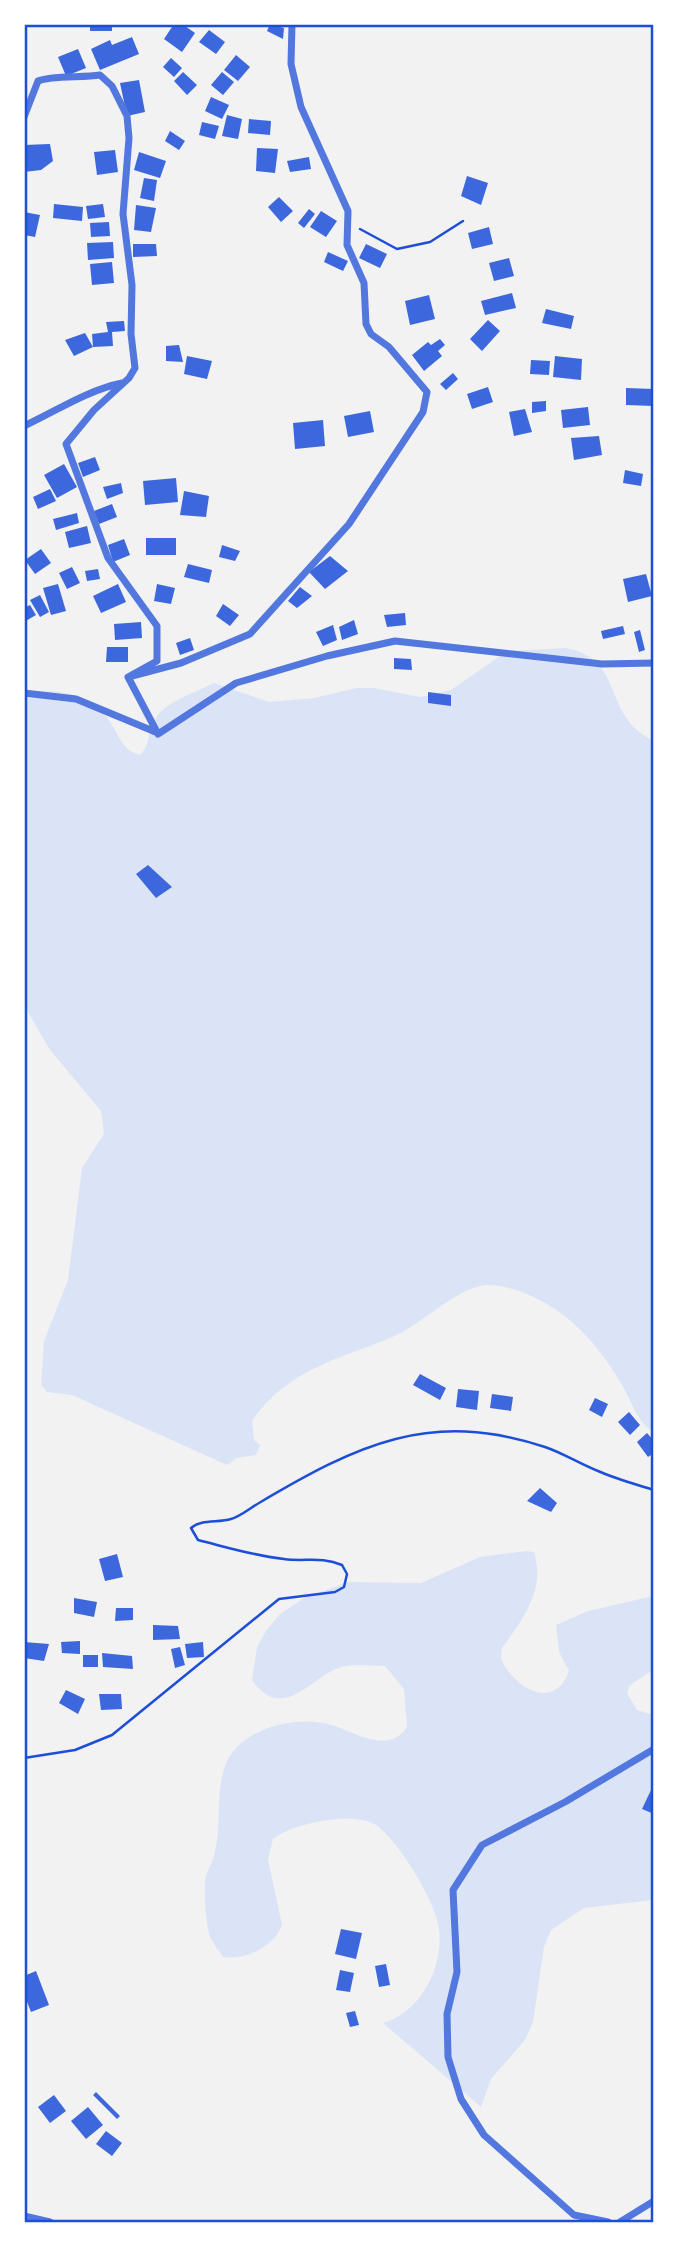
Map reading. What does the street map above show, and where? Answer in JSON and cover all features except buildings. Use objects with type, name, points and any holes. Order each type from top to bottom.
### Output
[{"type":"street","points":[[128,677],[142,676],[181,663],[250,634],[349,524],[423,412],[427,392],[389,346],[371,334],[366,324],[364,283],[347,245],[348,211],[301,107],[291,64],[292,24]]},
{"type":"street","points":[[24,117],[38,81],[46,78],[71,79],[100,75],[112,86],[127,116],[130,138],[123,214],[132,285],[131,334],[135,368],[125,382],[94,410],[66,444],[108,558],[157,626],[157,661],[128,677]]},
{"type":"street","points":[[24,426],[69,406],[97,388],[125,382]]},
{"type":"street","points":[[158,734],[236,683],[327,656],[395,640],[602,664],[653,663]]},
{"type":"street","points":[[128,677],[158,734]]},
{"type":"street","points":[[24,693],[76,699],[158,734]]},
{"type":"street","points":[[608,2222],[574,2216],[484,2136],[461,2099],[448,2057],[447,2014],[457,1972],[453,1890],[482,1845],[565,1802],[653,1749]]},
{"type":"street","points":[[620,2222],[653,2201]]},
{"type":"street","points":[[24,2216],[50,2222]]},
{"type":"path","points":[[352,223],[374,239],[397,249],[430,242],[463,221]]},
{"type":"path","points":[[24,1758],[75,1750],[112,1735],[279,1599],[335,1592],[344,1587],[347,1574],[342,1565],[325,1558],[285,1560],[240,1551],[198,1540],[191,1528],[197,1522],[233,1518],[331,1462],[412,1433],[444,1430],[518,1439],[548,1447],[600,1472],[653,1490]]},
{"type":"shaded area","points":[[566,648],[585,654],[598,664],[626,717],[637,730],[653,740],[653,1432],[638,1416],[603,1356],[580,1330],[540,1300],[495,1285],[466,1291],[401,1333],[332,1360],[297,1378],[266,1404],[252,1421],[254,1440],[260,1445],[256,1455],[236,1458],[227,1465],[72,1395],[47,1392],[41,1385],[44,1341],[68,1280],[82,1168],[104,1134],[101,1111],[50,1050],[25,1007],[24,692],[60,692],[91,703],[109,720],[124,745],[140,755],[146,746],[154,721],[162,710],[214,683],[269,702],[314,698],[356,688],[374,688],[420,697],[451,690],[507,651]]},
{"type":"shaded area","points":[[534,1552],[537,1566],[535,1591],[525,1615],[502,1648],[501,1658],[517,1681],[534,1691],[552,1691],[561,1685],[569,1671],[559,1652],[556,1625],[588,1611],[653,1596],[653,1670],[630,1685],[627,1693],[637,1710],[653,1715],[653,1900],[584,1908],[551,1930],[544,1947],[533,2022],[525,2040],[491,2079],[481,2107],[383,2023],[396,2018],[418,1999],[433,1973],[440,1944],[436,1917],[424,1888],[405,1857],[376,1825],[353,1819],[324,1821],[295,1828],[273,1839],[268,1859],[282,1925],[273,1940],[250,1954],[223,1957],[214,1943],[206,1918],[205,1881],[218,1834],[219,1800],[225,1766],[232,1753],[243,1742],[271,1727],[304,1721],[320,1722],[382,1741],[400,1735],[407,1727],[404,1689],[385,1666],[341,1667],[286,1698],[275,1698],[263,1692],[252,1680],[257,1647],[280,1614],[304,1598],[348,1582],[421,1583],[480,1557]]}]
